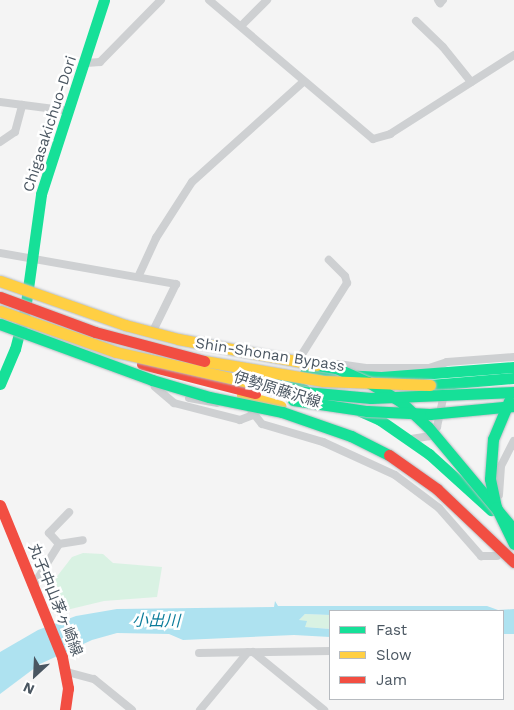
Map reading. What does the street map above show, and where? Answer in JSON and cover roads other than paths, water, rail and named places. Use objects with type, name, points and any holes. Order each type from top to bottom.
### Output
[{"type":"main road","name":"Chigasakichuo-Dori","points":[[24,314],[41,194],[86,63],[104,0]]},
{"type":"main road","points":[[0,282],[124,325],[178,340],[336,368],[368,382],[400,402],[428,427],[514,530]]},
{"type":"main road","name":"伊勢原藤沢線","points":[[0,299],[24,314],[78,342],[140,364],[329,422],[374,441],[418,469],[455,500],[514,556]]},
{"type":"main road","name":"Shin-Shonan Bypass","points":[[0,299],[120,339],[245,370],[350,383],[430,385],[514,378]]},
{"type":"main road","name":"伊勢原藤沢線","points":[[0,310],[24,314],[120,343],[288,383],[333,399],[380,420],[409,439],[514,530]]},
{"type":"main road","name":"Shin-Shonan Bypass","points":[[0,310],[116,352],[226,380],[329,395],[430,398],[514,392]]},
{"type":"main road","points":[[0,384],[15,349],[24,314]]},
{"type":"main road","points":[[0,324],[152,380],[282,412],[351,436],[395,458],[437,488],[514,562]]},
{"type":"main road","points":[[140,364],[255,393],[348,408],[404,413],[448,413],[514,406]]},
{"type":"main road","points":[[230,369],[381,377],[514,366]]},
{"type":"main road","points":[[514,392],[495,431],[490,462],[496,507],[514,544]]},
{"type":"main road","name":"丸子中山茅ヶ崎線","points":[[0,504],[66,670],[65,710]]},
{"type":"street","points":[[86,63],[100,62],[161,0]]},
{"type":"street","points":[[209,0],[241,26],[302,83],[373,139],[390,134],[514,56]]},
{"type":"street","points":[[241,26],[267,0]]},
{"type":"street","points":[[438,0],[440,3],[443,0]]},
{"type":"street","points":[[416,21],[443,46],[472,82]]},
{"type":"street","points":[[139,275],[156,238],[192,182],[302,83]]},
{"type":"street","points":[[0,102],[69,111]]},
{"type":"street","points":[[0,142],[15,132],[22,105]]},
{"type":"street","points":[[0,252],[32,260],[139,275],[176,284],[153,331]]},
{"type":"street","points":[[299,359],[347,283],[345,276],[329,260]]},
{"type":"street","points":[[120,343],[127,325],[228,349],[368,368],[428,368],[447,362],[504,356],[514,357]]},
{"type":"street","points":[[72,357],[78,342]]},
{"type":"street","points":[[60,352],[155,387],[207,404],[217,404]]},
{"type":"street","points":[[409,439],[429,436],[437,426],[441,401],[450,392],[514,384]]},
{"type":"street","points":[[155,387],[174,403],[240,420],[253,415]]},
{"type":"street","points":[[240,395],[253,415],[262,424],[323,442],[367,460],[424,494],[481,556],[497,556]]},
{"type":"street","points":[[514,441],[501,466],[498,480],[504,510],[514,530]]},
{"type":"street","points":[[424,494],[455,500]]},
{"type":"street","points":[[59,544],[48,533],[69,512]]},
{"type":"street","points":[[62,519],[69,526]]},
{"type":"street","points":[[33,586],[59,544],[83,540]]},
{"type":"street","points":[[198,653],[329,651]]},
{"type":"street","points":[[200,710],[250,652]]},
{"type":"street","points":[[250,652],[324,710]]},
{"type":"street","points":[[66,670],[94,679],[132,710]]},
{"type":"water","name":"小出川","points":[[275,601],[278,606],[487,606],[498,610],[329,610],[329,615],[305,614],[299,620],[307,621],[305,627],[329,629],[329,637],[294,635],[183,640],[169,634],[117,633],[92,640],[40,664],[0,694],[0,652],[38,630],[76,616],[117,609],[274,607]]},
{"type":"water","points":[[514,609],[514,634],[504,634],[504,610],[498,610]]}]
